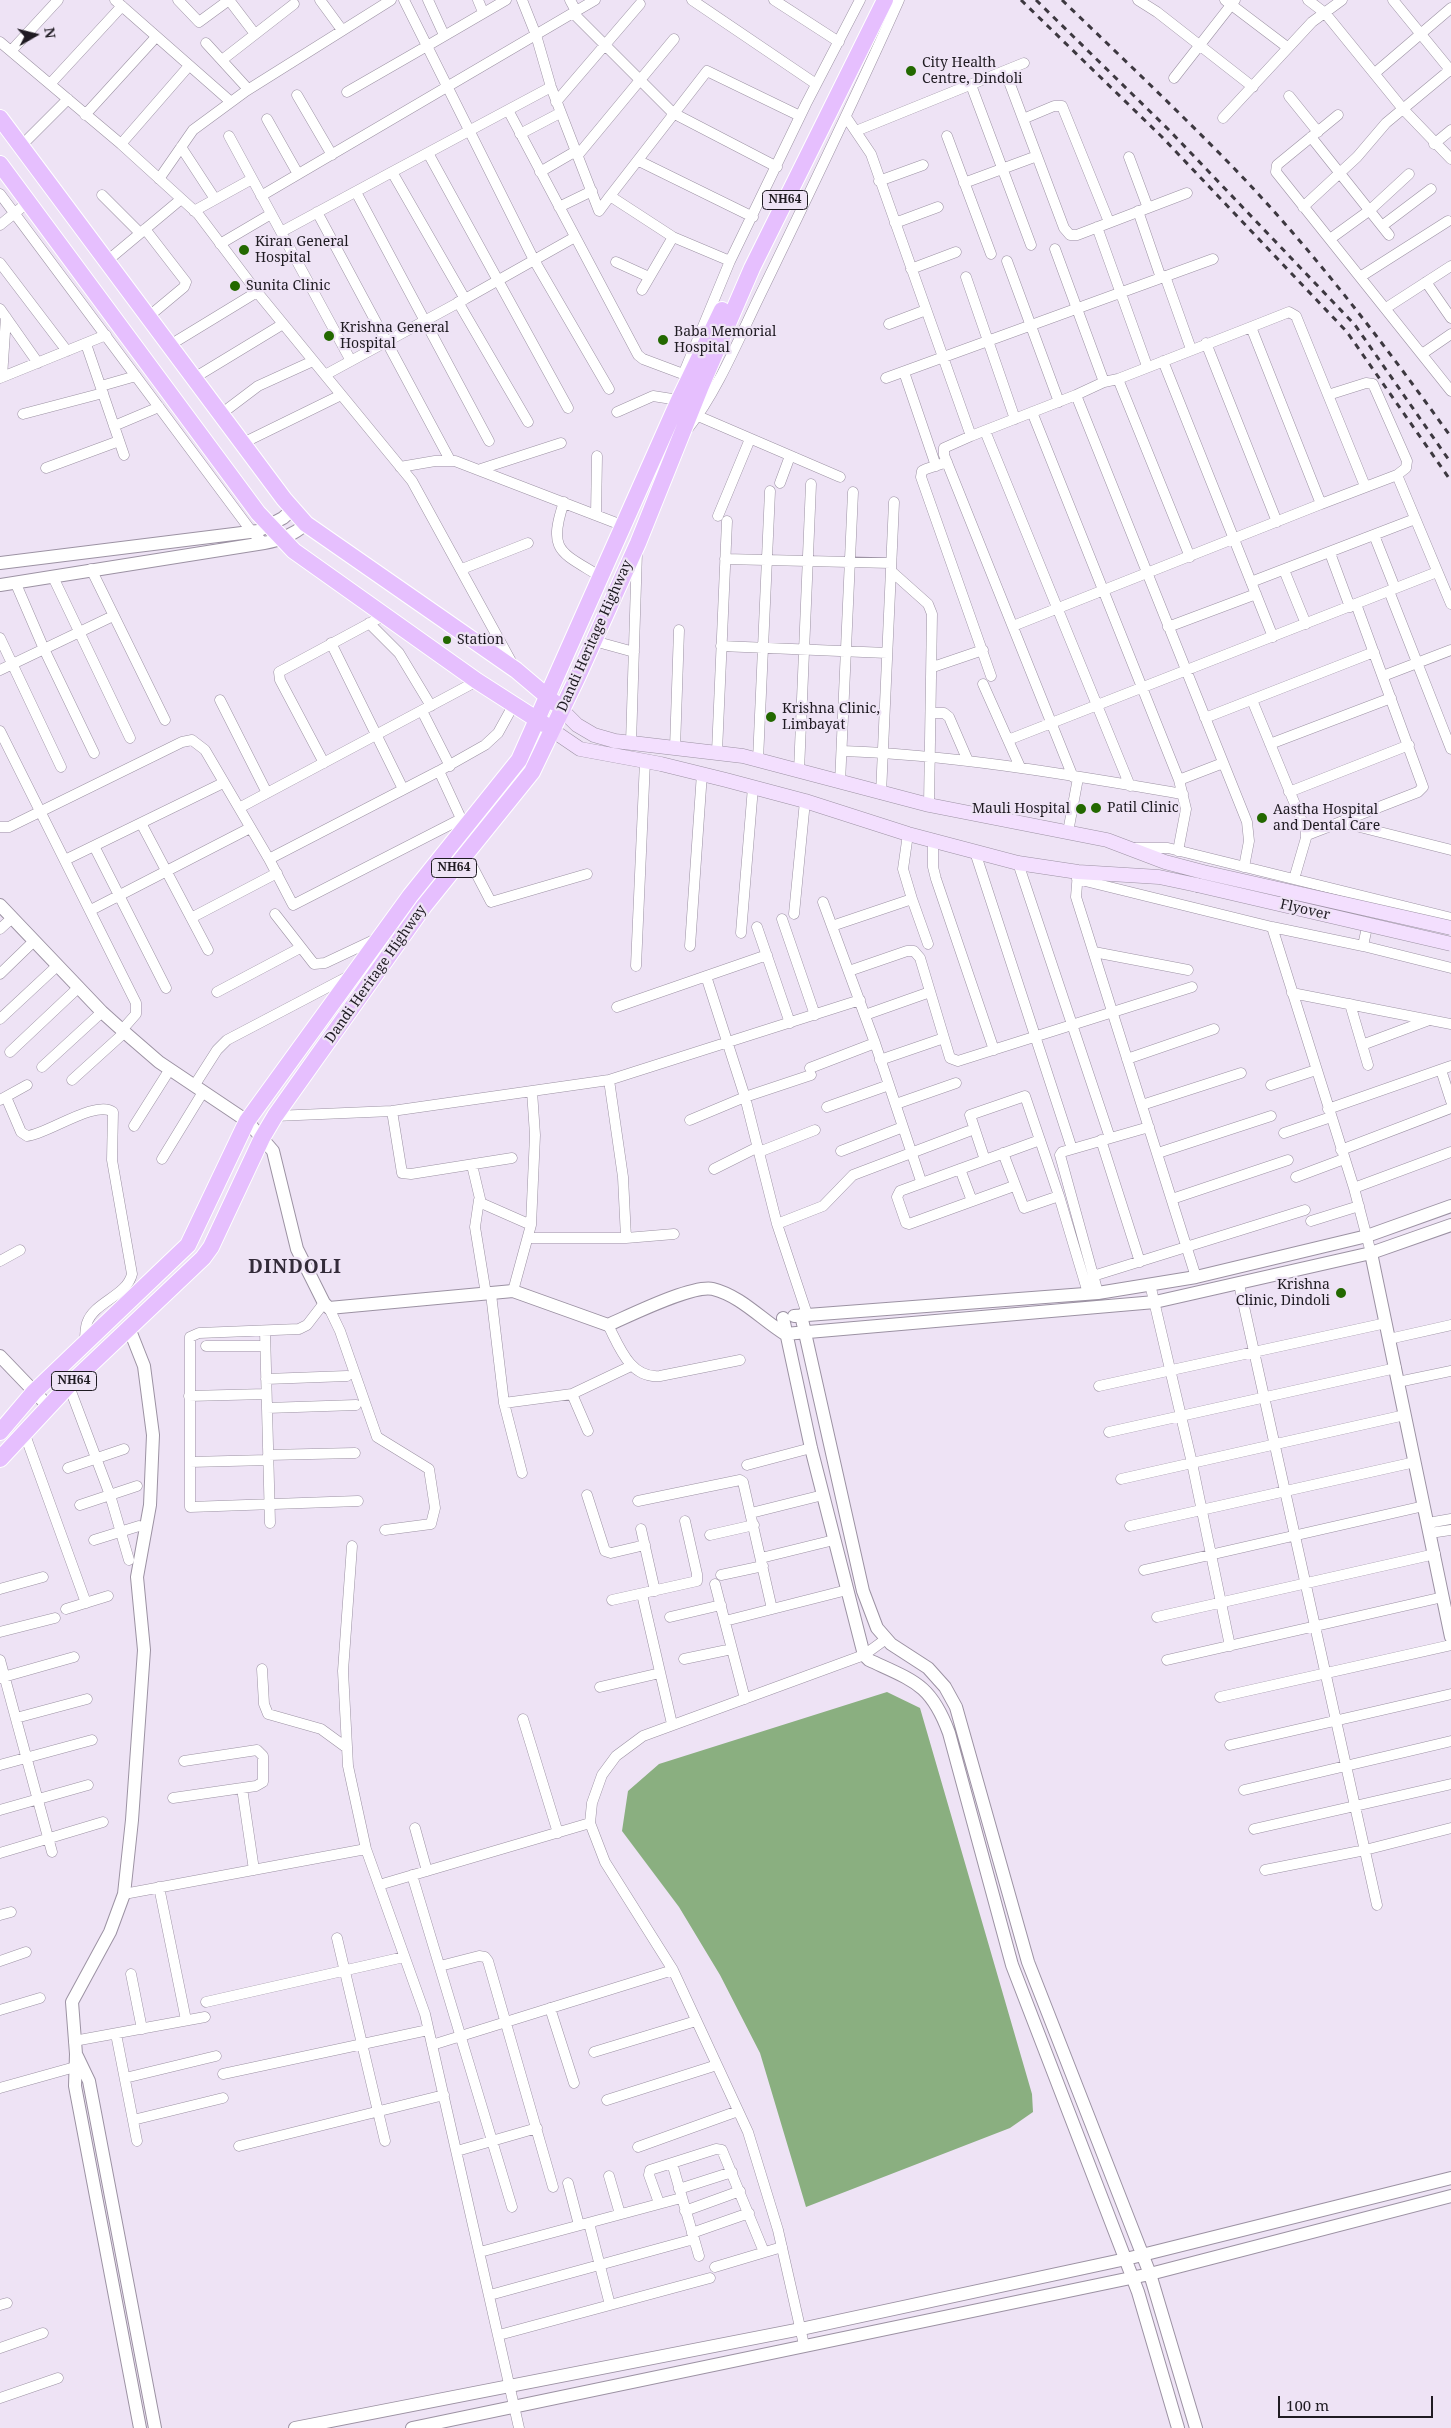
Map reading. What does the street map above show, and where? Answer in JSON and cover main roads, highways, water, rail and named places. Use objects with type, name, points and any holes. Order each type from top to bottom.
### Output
[{"type":"main road","name":"NH64","points":[[685,405],[874,0]]},
{"type":"main road","name":"NH64","points":[[0,1432],[34,1392],[61,1365],[181,1254],[188,1245],[247,1121],[463,823],[519,760],[662,440],[685,405],[885,0]]},
{"type":"main road","points":[[0,118],[242,443],[306,524],[516,670],[562,710]]},
{"type":"main road","points":[[0,164],[21,208],[282,539],[294,550],[477,681],[552,730]]},
{"type":"main road","name":"Dandi Heritage Highway","points":[[0,1459],[70,1385],[186,1274],[211,1247],[262,1138],[275,1116],[424,906],[532,772],[638,543],[680,439],[685,405]]},
{"type":"main road","name":"Flyover","points":[[562,710],[577,725],[594,735],[632,743],[717,752],[758,760],[880,794],[1107,840],[1165,862],[1203,872],[1451,928]]},
{"type":"main road","name":"Flyover","points":[[552,730],[580,749],[645,761],[753,787],[908,834],[933,839],[1018,863],[1077,875],[1159,877],[1451,944]]},
{"type":"railway","points":[[1021,0],[1162,137],[1347,332],[1451,481]]},
{"type":"railway","points":[[1036,0],[1169,130],[1355,325],[1451,463]]},
{"type":"railway","points":[[1062,0],[1207,140],[1258,193],[1316,260],[1372,330],[1451,437]]},
{"type":"place","name":"City Health Centre, Dindoli","points":[[911,71]]},
{"type":"place","name":"Kiran General Hospital","points":[[244,250]]},
{"type":"place","name":"Sunita Clinic","points":[[235,286]]},
{"type":"place","name":"Krishna General Hospital","points":[[329,336]]},
{"type":"place","name":"Baba Memorial Hospital","points":[[663,340]]},
{"type":"place","name":"Station","points":[[447,640]]},
{"type":"place","name":"Krishna Clinic, Limbayat","points":[[771,717]]},
{"type":"place","name":"Patil Clinic","points":[[1096,808]]},
{"type":"place","name":"Mauli Hospital","points":[[1081,809]]},
{"type":"place","name":"Aastha Hospital and Dental Care","points":[[1262,818]]},
{"type":"place","name":"Krishna Clinic, Dindoli","points":[[1341,1293]]},
{"type":"district","name":"DINDOLI","points":[[295,1268]]}]
